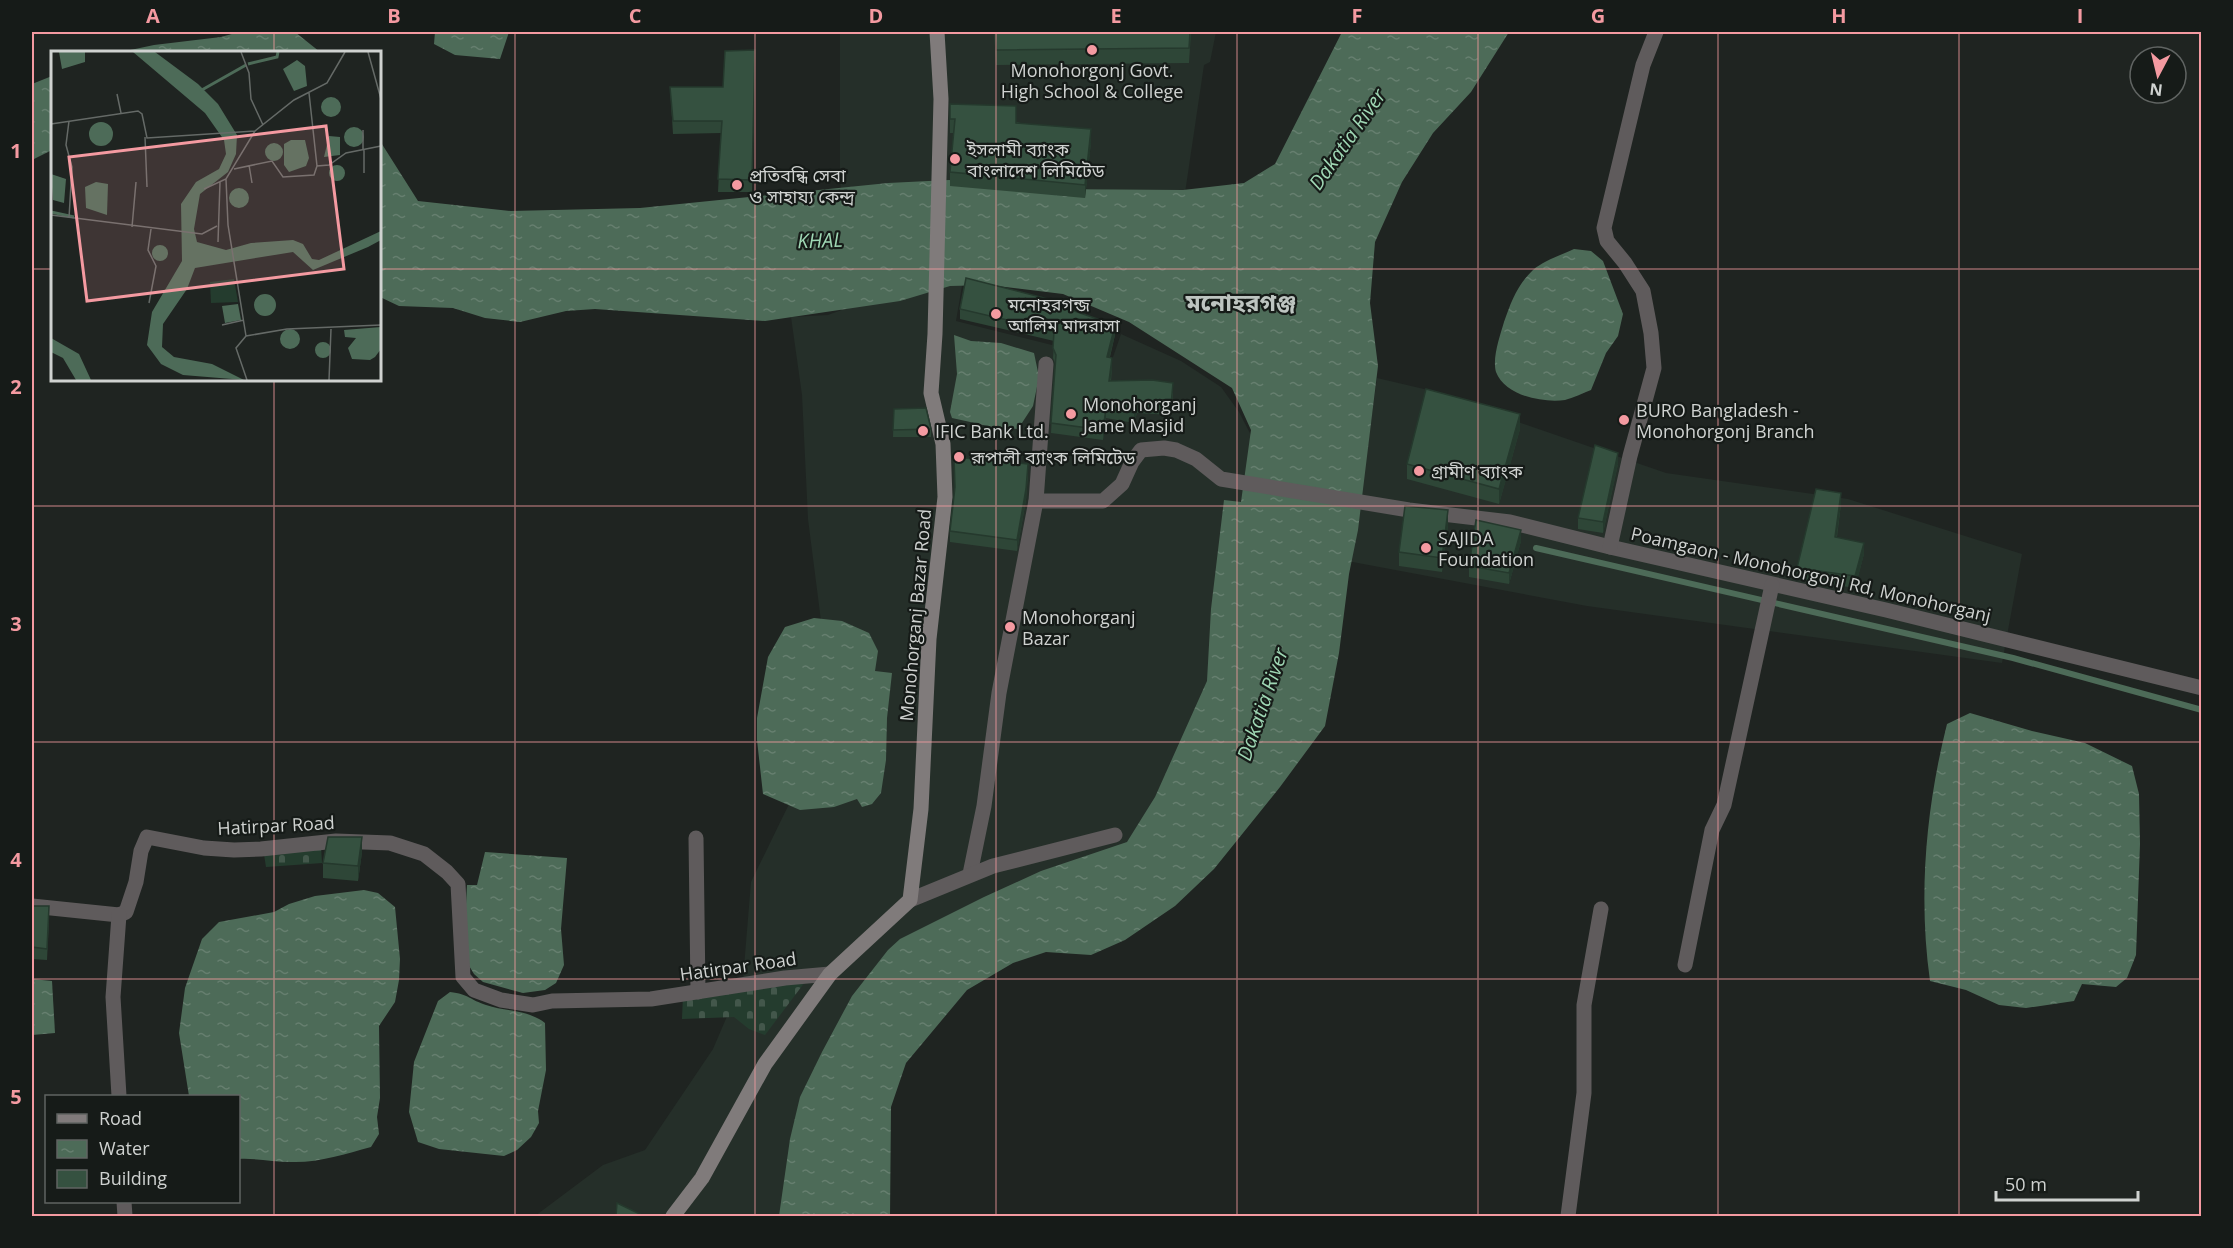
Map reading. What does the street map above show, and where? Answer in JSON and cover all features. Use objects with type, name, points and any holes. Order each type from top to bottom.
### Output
[{"type":"street","name":"Monohorganj Bazar Road","points":[[910,900],[921,809],[929,639],[945,497],[943,444],[931,393],[940,99],[937,32]]},
{"type":"street","points":[[1610,547],[1630,456],[1654,368],[1651,333],[1642,291],[1625,263],[1607,241],[1604,228],[1643,65],[1656,32]]},
{"type":"street","points":[[970,874],[984,806],[999,693],[1036,501],[1046,364]]},
{"type":"street","name":"Poamgaon - Monohorgonj Rd, Monohorganj","points":[[1036,501],[1103,501],[1122,484],[1132,462],[1141,450],[1164,447],[1196,459],[1221,479],[1409,510],[1510,522],[1771,590],[1886,610],[2202,688]]},
{"type":"street","points":[[1686,964],[1712,830],[1724,805],[1771,590]]},
{"type":"street","points":[[673,1216],[702,1178],[765,1064],[830,975],[910,900],[970,874],[1004,863],[1115,835]]},
{"type":"street","name":"Hatirpar Road","points":[[119,915],[126,912],[141,851],[147,837],[204,848],[234,850],[336,841],[390,843],[424,854],[458,884],[463,977],[474,990],[501,1000],[533,1005],[552,1001],[651,999],[785,978],[830,975]]},
{"type":"street","points":[[696,838],[698,992]]},
{"type":"street","points":[[32,906],[119,915],[113,997],[119,1095]]},
{"type":"street","points":[[1568,1216],[1584,1093],[1584,1005],[1601,909]]},
{"type":"shaded area","name":"Monohorganj Bazar","points":[[840,32],[1216,32],[1210,62],[1204,65],[1185,193],[1017,186],[962,177],[962,286],[956,321],[1112,360],[1121,334],[1181,361],[1221,387],[1239,412],[1254,441],[1366,458],[1377,378],[1441,393],[1666,473],[1848,499],[2022,554],[2002,663],[1587,606],[1225,538],[1211,679],[1133,844],[1030,881],[790,1216],[535,1216],[603,1165],[645,1150],[713,1049],[743,979],[751,882],[790,802],[821,621],[808,519],[802,395],[791,317],[828,315],[847,308],[840,176]]},
{"type":"green space","points":[[321,847],[322,863],[266,867],[264,854]]},
{"type":"green space","points":[[805,982],[765,1035],[749,1029],[734,1017],[682,1019],[683,996]]},
{"type":"water","points":[[239,32],[295,32],[319,51],[126,51],[154,45],[221,37]]},
{"type":"water","points":[[435,32],[509,32],[500,59],[455,55],[434,44]]},
{"type":"water","points":[[1342,32],[1509,32],[1471,92],[1433,133],[1402,182],[1375,242],[1370,303],[1378,366],[1358,530],[1325,726],[1280,787],[1214,869],[1175,906],[1125,940],[1091,955],[1046,952],[1013,963],[967,990],[906,1063],[891,1107],[890,1216],[779,1216],[790,1139],[800,1097],[852,996],[888,950],[900,939],[1041,871],[1127,842],[1155,797],[1207,681],[1211,609],[1224,500],[1241,502],[1251,430],[1232,388],[1129,322],[1063,294],[989,285],[950,286],[900,301],[765,321],[595,309],[566,311],[520,322],[485,318],[453,308],[399,306],[381,297],[381,143],[418,201],[511,211],[640,208],[888,183],[949,180],[1051,189],[1183,190],[1244,183],[1275,164]]},
{"type":"water","points":[[51,76],[51,150],[32,160],[32,84]]},
{"type":"water","points":[[1574,249],[1591,251],[1603,261],[1623,314],[1618,336],[1606,353],[1591,390],[1565,400],[1536,399],[1516,392],[1501,380],[1495,366],[1499,340],[1515,294],[1527,276],[1552,258]]},
{"type":"water","points":[[954,335],[971,341],[1001,343],[1034,353],[1039,377],[1033,406],[1018,429],[993,427],[952,418],[950,412],[957,374]]},
{"type":"water","points":[[814,618],[842,621],[869,633],[878,651],[875,671],[892,673],[887,718],[886,760],[881,793],[872,804],[862,807],[857,799],[834,807],[800,810],[763,794],[757,718],[768,657],[785,627]]},
{"type":"water","points":[[1970,713],[2085,743],[2132,766],[2139,794],[2140,844],[2136,955],[2127,978],[2116,987],[2082,984],[2074,1001],[2026,1008],[1999,1005],[1966,990],[1930,981],[1925,917],[1929,819],[1947,724]]},
{"type":"water","points":[[485,852],[567,858],[561,929],[564,965],[556,983],[545,990],[523,993],[483,982],[468,964],[465,923],[467,885],[477,885]]},
{"type":"water","points":[[364,890],[378,893],[395,907],[400,959],[399,980],[395,1002],[379,1026],[380,1098],[377,1117],[379,1134],[371,1147],[321,1160],[291,1162],[240,1159],[240,1095],[189,1095],[179,1033],[185,988],[202,939],[219,922],[274,912],[289,904],[315,896]]},
{"type":"water","points":[[32,979],[52,981],[55,1033],[32,1035]]},
{"type":"water","points":[[450,992],[494,1007],[531,1015],[545,1023],[546,1070],[538,1111],[539,1123],[531,1137],[517,1150],[504,1156],[439,1149],[418,1142],[409,1112],[414,1062],[438,1001]]},
{"type":"building","points":[[995,32],[1190,32],[1189,48],[996,50]]},
{"type":"building","points":[[755,50],[752,180],[718,179],[722,121],[673,121],[670,87],[723,87],[725,51]]},
{"type":"building","points":[[950,104],[1016,106],[1016,123],[1091,129],[1085,185],[950,172],[955,119],[950,119]]},
{"type":"building","points":[[966,278],[1052,300],[1051,303],[1115,325],[1107,357],[1112,358],[1109,381],[1152,380],[1173,383],[1171,405],[1137,403],[1134,413],[1106,408],[1103,430],[1051,423],[1056,355],[1053,348],[1054,331],[960,309]]},
{"type":"building","points":[[1426,389],[1520,414],[1499,489],[1407,464]]},
{"type":"building","points":[[926,408],[931,429],[893,430],[894,409]]},
{"type":"building","points":[[1595,445],[1618,453],[1603,522],[1578,518]]},
{"type":"building","points":[[954,457],[1028,464],[1017,540],[950,531],[955,487]]},
{"type":"building","points":[[1816,489],[1841,493],[1835,537],[1864,543],[1855,576],[1797,568]]},
{"type":"building","points":[[1405,506],[1448,510],[1442,558],[1399,552]]},
{"type":"building","points":[[1476,520],[1521,530],[1509,573],[1469,566]]},
{"type":"building","points":[[328,837],[362,837],[358,866],[323,863]]},
{"type":"building","points":[[32,906],[49,906],[47,949],[32,947]]},
{"type":"building","points":[[617,1203],[644,1216],[616,1216]]},
{"type":"waterway","points":[[1536,548],[2013,658],[2202,710]]},
{"type":"place","name":"Monohorgonj Govt. High School & College","points":[[1092,50]]},
{"type":"place","name":"ইসলামী ব্যাংক বাংলাদেশ লিমিটেড","points":[[955,159]]},
{"type":"place","name":"প্রতিবন্ধি সেবা ও সাহায্য কেন্দ্র","points":[[737,185]]},
{"type":"place","name":"মনোহরগন্জ আলিম মাদরাসা","points":[[996,314]]},
{"type":"place","name":"Monohorganj Jame Masjid","points":[[1071,414]]},
{"type":"place","name":"BURO Bangladesh - Monohorgonj Branch","points":[[1624,420]]},
{"type":"place","name":"IFIC Bank Ltd.","points":[[923,431]]},
{"type":"place","name":"রূপালী ব্যাংক লিমিটেড","points":[[959,457]]},
{"type":"place","name":"গ্রামীণ ব্যাংক","points":[[1419,471]]},
{"type":"place","name":"SAJIDA Foundation","points":[[1426,548]]},
{"type":"place","name":"Monohorganj Bazar","points":[[1010,627]]},
{"type":"district","name":"মনোহরগঞ্জ","points":[[1241,301]]},
{"type":"water label","name":"Dakatia River","points":[[1347,139]]},
{"type":"water label","name":"KHAL","points":[[820,240]]},
{"type":"water label","name":"Dakatia River","points":[[1262,704]]}]
